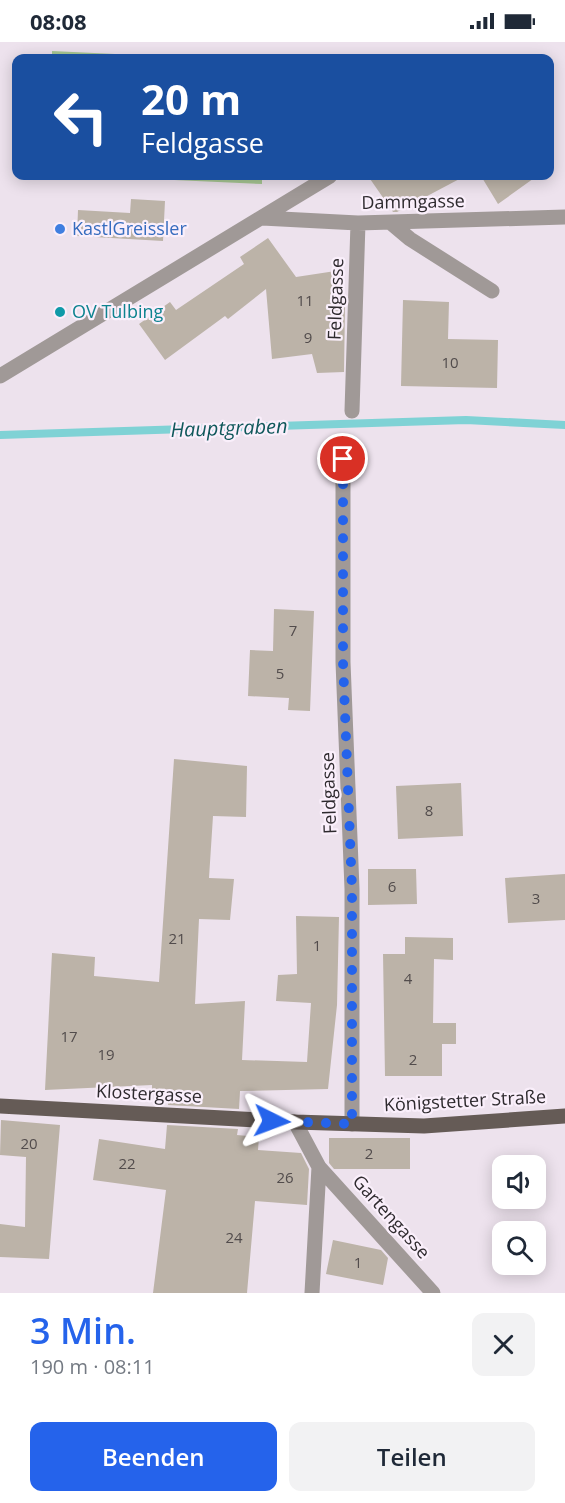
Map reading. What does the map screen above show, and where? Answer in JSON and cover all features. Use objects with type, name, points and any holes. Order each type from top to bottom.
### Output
[{"type":"main road","name":"Klostergasse","points":[[0,1106],[295,1122]]},
{"type":"main road","name":"Königstetter Straße","points":[[295,1122],[424,1126],[565,1116]]},
{"type":"street","points":[[0,376],[324,180]]},
{"type":"street","name":"Dammgasse","points":[[262,218],[391,223],[565,217]]},
{"type":"street","name":"Feldgasse","points":[[352,411],[358,223]]},
{"type":"street","points":[[391,223],[410,239],[492,291]]},
{"type":"street","name":"Feldgasse","points":[[343,459],[343,662],[352,889],[352,1124]]},
{"type":"street","name":"Gartengasse","points":[[295,1122],[320,1167],[433,1293]]},
{"type":"street","points":[[312,1293],[320,1167]]},
{"type":"green space","points":[[52,51],[115,54],[52,54]]},
{"type":"green space","points":[[174,180],[262,180],[262,184]]},
{"type":"building","points":[[371,180],[457,180],[397,212],[393,212]]},
{"type":"building","points":[[483,180],[531,180],[498,204]]},
{"type":"building","points":[[131,199],[165,201],[163,241],[77,236],[78,210],[130,213]]},
{"type":"building","points":[[268,238],[296,277],[342,270],[345,308],[344,372],[317,373],[312,354],[272,359],[266,289],[228,319],[225,316],[165,360],[139,324],[170,302],[176,310],[244,264],[240,257]]},
{"type":"building","points":[[403,300],[449,302],[448,339],[498,340],[497,388],[401,386]]},
{"type":"building","points":[[274,609],[314,611],[310,711],[288,710],[289,698],[248,696],[250,650],[273,651]]},
{"type":"building","points":[[174,759],[247,766],[246,817],[213,816],[209,878],[234,879],[230,920],[199,919],[195,1004],[245,1001],[242,1060],[307,1062],[311,1003],[276,1001],[278,975],[297,974],[296,916],[339,917],[337,1005],[328,1089],[240,1091],[239,1109],[168,1105],[169,1094],[152,1093],[152,1085],[45,1090],[52,953],[95,957],[94,976],[159,982]]},
{"type":"building","points":[[461,783],[463,836],[398,839],[396,786]]},
{"type":"building","points":[[368,869],[416,869],[417,904],[368,905]]},
{"type":"building","points":[[565,874],[565,920],[508,923],[505,878]]},
{"type":"building","points":[[405,937],[453,938],[453,960],[434,959],[433,1023],[456,1023],[456,1044],[442,1044],[442,1076],[385,1076],[383,954],[405,954]]},
{"type":"building","points":[[1,1120],[60,1125],[49,1259],[0,1257],[0,1224],[25,1227],[26,1157],[0,1155]]},
{"type":"building","points":[[167,1125],[238,1129],[237,1135],[259,1137],[258,1150],[301,1153],[309,1169],[307,1205],[255,1201],[247,1293],[153,1293],[166,1190],[93,1180],[99,1139],[165,1149]]},
{"type":"building","points":[[329,1138],[410,1138],[410,1169],[334,1169],[329,1163]]},
{"type":"building","points":[[333,1240],[381,1250],[388,1258],[383,1285],[326,1274]]},
{"type":"waterway","name":"Hauptgraben","points":[[0,435],[466,420],[565,425]]},
{"type":"place","name":"KastlGreissler","points":[[60,229]]},
{"type":"place","name":"OV Tulbing","points":[[60,312]]},
{"type":"route","points":[[272,1121],[352,1124],[352,889],[343,662],[343,459]]}]
